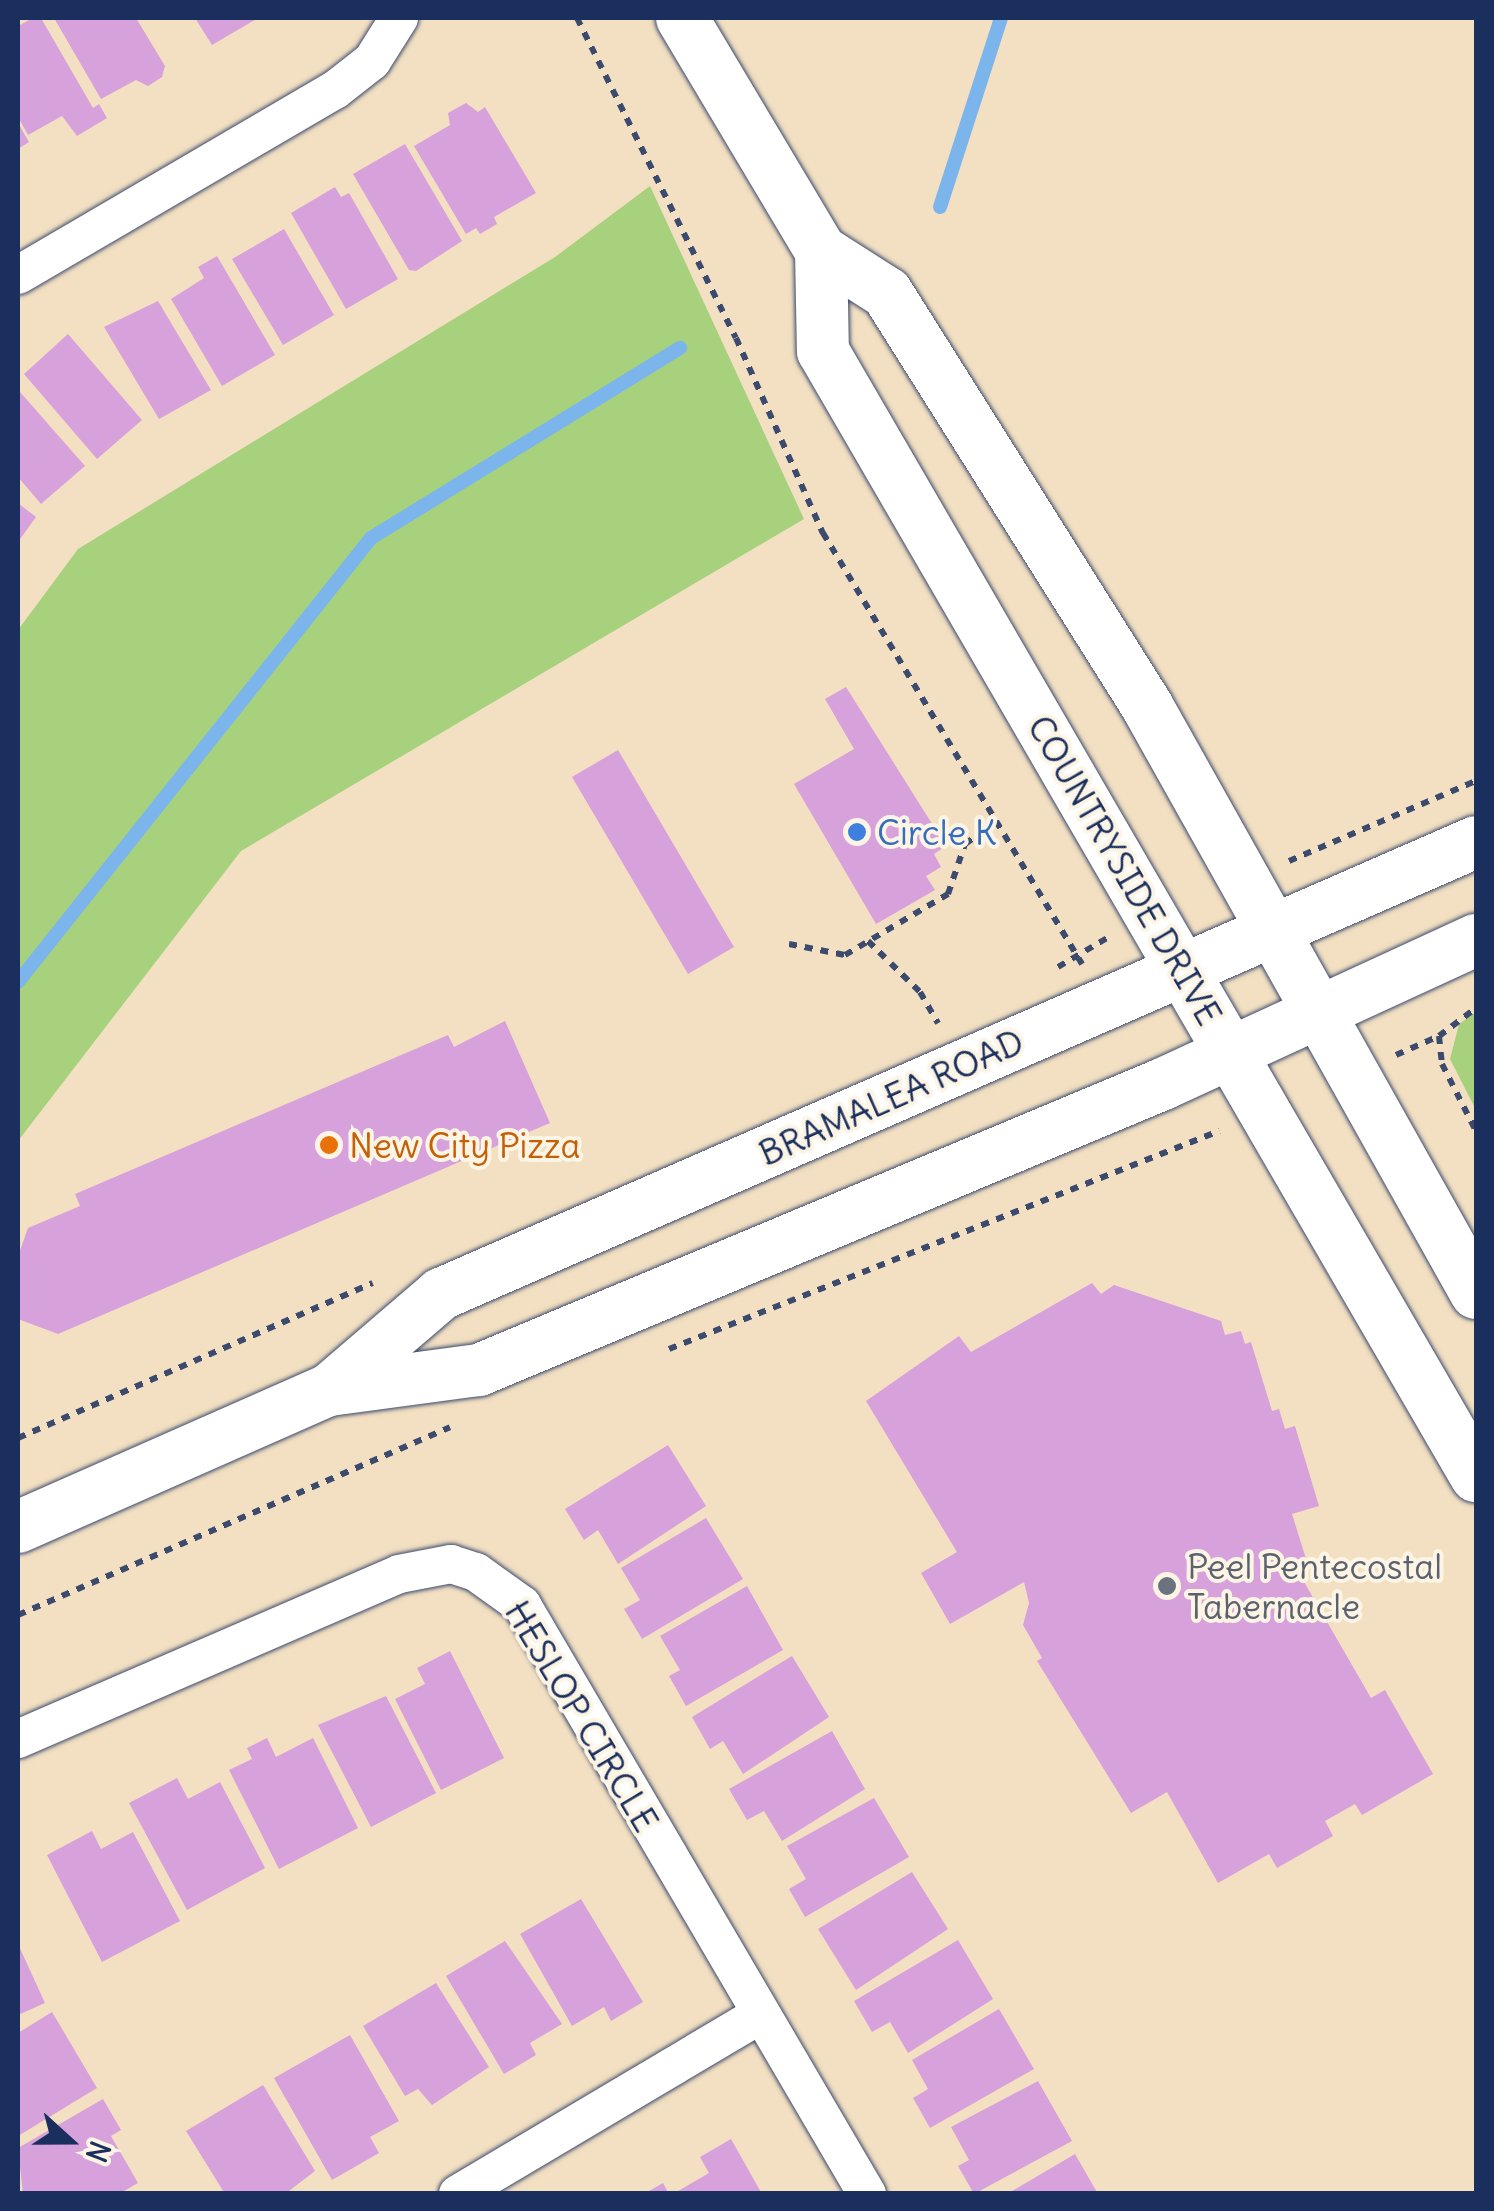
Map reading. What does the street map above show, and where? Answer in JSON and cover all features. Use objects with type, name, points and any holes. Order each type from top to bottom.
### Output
[{"type":"main road","name":"COUNTRYSIDE DRIVE","points":[[682,18],[821,252],[888,293],[1147,706],[1476,1293]]},
{"type":"main road","name":"COUNTRYSIDE DRIVE","points":[[821,252],[824,351],[1476,1476]]},
{"type":"main road","name":"BRAMALEA ROAD","points":[[329,1390],[441,1294],[1476,842]]},
{"type":"main road","name":"BRAMALEA ROAD","points":[[18,1527],[329,1390],[479,1370],[1230,1052],[1476,940]]},
{"type":"street","points":[[18,275],[335,90],[372,61],[399,18]]},
{"type":"street","name":"HESLOP CIRCLE","points":[[18,1740],[399,1574],[451,1564],[476,1572],[522,1605],[867,2194]]},
{"type":"street","points":[[458,2194],[760,2014]]},
{"type":"path","points":[[576,18],[736,338],[823,532],[1074,952]]},
{"type":"path","points":[[1297,858],[1476,781]]},
{"type":"path","points":[[789,944],[846,955],[948,894],[965,844],[996,822]]},
{"type":"path","points":[[868,941],[920,992],[945,1034]]},
{"type":"path","points":[[1476,1008],[1439,1036],[1442,1064],[1476,1130]]},
{"type":"path","points":[[666,1350],[1199,1139]]},
{"type":"path","points":[[18,1614],[466,1421]]},
{"type":"green space","points":[[650,186],[804,519],[241,851],[18,1141],[18,630],[78,549],[555,257]]},
{"type":"green space","points":[[1476,1012],[1476,1110],[1450,1059],[1459,1024]]},
{"type":"building","points":[[41,18],[93,108],[99,104],[107,118],[77,136],[62,116],[28,135],[18,117],[18,26]]},
{"type":"building","points":[[54,18],[136,18],[165,66],[162,77],[148,86],[136,80],[101,99]]},
{"type":"building","points":[[195,18],[258,18],[212,45]]},
{"type":"building","points":[[466,103],[478,112],[485,107],[536,193],[494,217],[497,224],[480,234],[476,228],[466,234],[414,146],[450,125],[448,113]]},
{"type":"building","points":[[18,123],[29,142],[18,149]]},
{"type":"building","points":[[405,144],[462,241],[416,271],[409,270],[353,174]]},
{"type":"building","points":[[335,187],[341,197],[349,193],[398,279],[346,309],[291,213]]},
{"type":"building","points":[[284,229],[334,315],[283,345],[232,259]]},
{"type":"building","points":[[217,256],[275,355],[222,386],[171,299],[204,278],[198,267]]},
{"type":"building","points":[[158,301],[211,390],[159,419],[104,327]]},
{"type":"building","points":[[68,334],[142,420],[97,459],[24,374]]},
{"type":"building","points":[[20,392],[85,466],[41,504],[18,477]]},
{"type":"building","points":[[18,503],[36,517],[18,542]]},
{"type":"building","points":[[846,687],[946,846],[934,854],[941,867],[926,876],[935,890],[876,924],[794,784],[854,749],[825,699]]},
{"type":"building","points":[[618,750],[734,947],[688,974],[572,777]]},
{"type":"building","points":[[505,1021],[550,1123],[58,1334],[18,1319],[18,1256],[28,1228],[80,1206],[75,1194],[448,1035],[454,1047]]},
{"type":"building","name":"Peel Pentecostal Tabernacle","points":[[1092,1283],[1101,1294],[1114,1285],[1221,1321],[1225,1335],[1241,1331],[1245,1344],[1251,1342],[1272,1411],[1279,1409],[1285,1429],[1295,1426],[1319,1506],[1292,1514],[1307,1562],[1296,1568],[1371,1698],[1385,1690],[1433,1774],[1362,1815],[1355,1804],[1325,1821],[1333,1836],[1277,1868],[1269,1854],[1218,1883],[1167,1792],[1131,1813],[1037,1661],[1042,1658],[1023,1625],[1029,1603],[1024,1582],[950,1624],[921,1573],[957,1552],[866,1401],[959,1336],[971,1352]]},
{"type":"building","points":[[668,1445],[706,1506],[618,1564],[598,1530],[584,1540],[565,1509]]},
{"type":"building","points":[[706,1518],[743,1579],[642,1639],[624,1609],[640,1600],[621,1568]]},
{"type":"building","points":[[747,1586],[783,1650],[686,1706],[669,1676],[680,1670],[660,1636]]},
{"type":"building","points":[[450,1651],[504,1758],[441,1790],[395,1699],[425,1684],[417,1668]]},
{"type":"building","points":[[792,1656],[829,1717],[743,1774],[723,1741],[710,1749],[692,1717]]},
{"type":"building","points":[[386,1696],[436,1793],[371,1827],[318,1725]]},
{"type":"building","points":[[832,1731],[865,1789],[782,1841],[764,1811],[747,1820],[729,1789]]},
{"type":"building","points":[[267,1738],[276,1757],[313,1738],[358,1828],[279,1869],[229,1770],[252,1759],[247,1748]]},
{"type":"building","points":[[177,1778],[188,1799],[220,1782],[265,1868],[187,1910],[129,1803]]},
{"type":"building","points":[[874,1798],[909,1857],[805,1917],[789,1889],[806,1879],[787,1846]]},
{"type":"building","points":[[92,1831],[101,1849],[133,1832],[180,1921],[102,1962],[47,1855]]},
{"type":"building","points":[[912,1872],[948,1929],[856,1990],[818,1929]]},
{"type":"building","points":[[581,1899],[643,2002],[611,2021],[604,2007],[572,2026],[520,1934]]},
{"type":"building","points":[[958,1940],[993,1999],[908,2053],[890,2022],[872,2032],[854,2001]]},
{"type":"building","points":[[505,1941],[562,2024],[530,2043],[536,2055],[504,2074],[446,1976]]},
{"type":"building","points":[[18,1944],[45,2003],[18,2015]]},
{"type":"building","points":[[436,1983],[489,2067],[432,2105],[418,2089],[405,2096],[363,2026]]},
{"type":"building","points":[[999,2009],[1034,2069],[930,2128],[913,2098],[928,2089],[912,2060]]},
{"type":"building","points":[[52,2012],[97,2088],[18,2136],[18,2033]]},
{"type":"building","points":[[350,2035],[399,2121],[370,2137],[379,2153],[332,2180],[274,2078]]},
{"type":"building","points":[[1038,2081],[1072,2141],[974,2194],[958,2166],[969,2160],[951,2127]]},
{"type":"building","points":[[263,2085],[315,2171],[285,2194],[225,2194],[186,2131]]},
{"type":"building","points":[[103,2099],[121,2130],[111,2136],[138,2183],[119,2194],[23,2194],[18,2148]]},
{"type":"building","points":[[731,2139],[762,2194],[673,2194],[709,2173],[700,2157]]},
{"type":"building","points":[[1075,2154],[1098,2194],[1007,2194]]},
{"type":"building","points":[[663,2183],[669,2194],[644,2194]]},
{"type":"waterway","points":[[940,207],[1001,18]]},
{"type":"waterway","points":[[18,982],[371,538],[680,348]]},
{"type":"place","name":"Circle K","points":[[857,832]]},
{"type":"place","name":"New City Pizza","points":[[329,1145]]},
{"type":"place","name":"Peel Pentecostal Tabernacle","points":[[1167,1586]]}]
